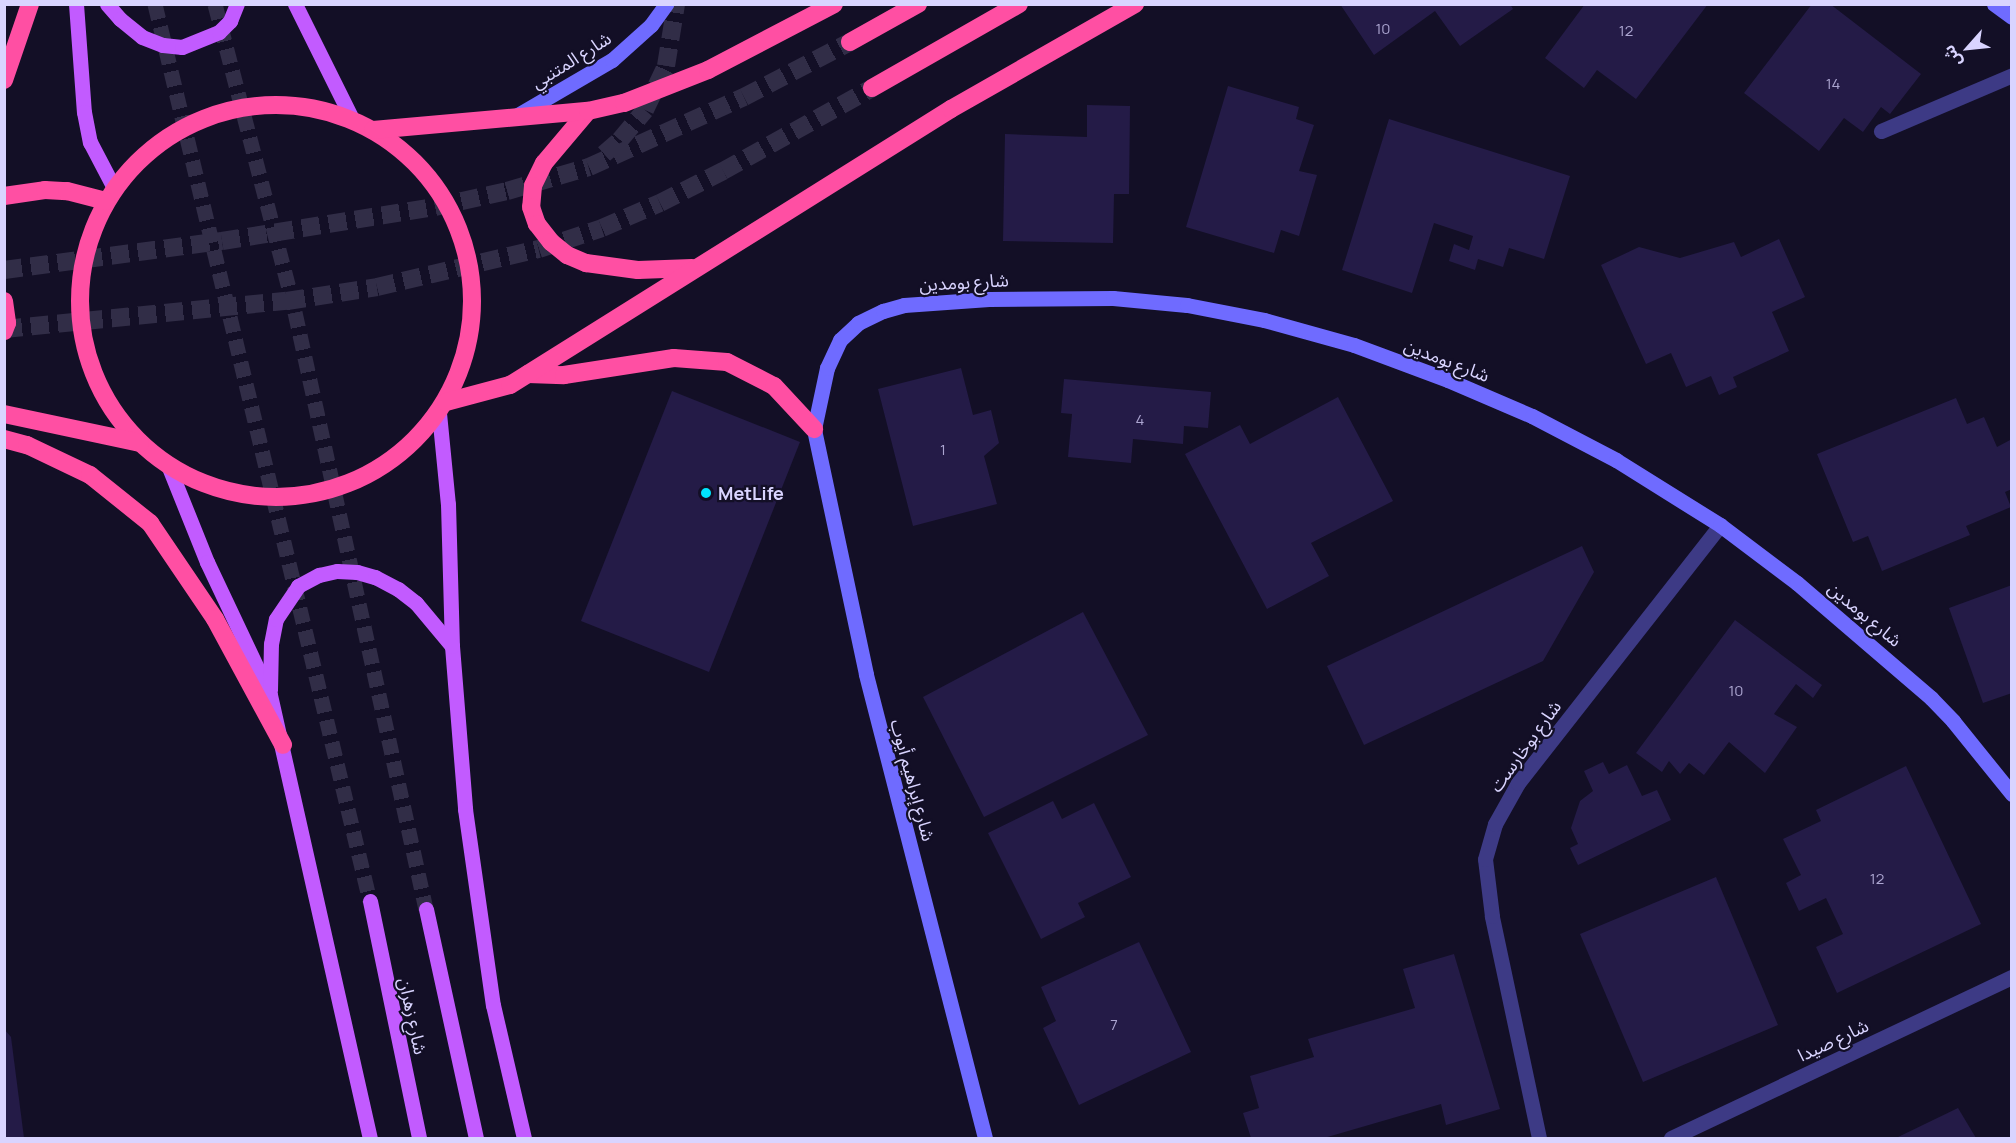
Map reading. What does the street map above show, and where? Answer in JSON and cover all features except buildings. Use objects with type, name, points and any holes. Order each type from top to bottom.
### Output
[{"type":"highway","points":[[4,80],[30,4]]},
{"type":"highway","points":[[373,130],[588,111],[624,103],[708,70],[834,4]]},
{"type":"highway","points":[[850,42],[918,4]]},
{"type":"highway","points":[[872,88],[1019,4]]},
{"type":"highway","points":[[443,407],[510,385],[693,268],[951,109],[1135,4]]},
{"type":"highway","points":[[287,104],[352,119],[373,130],[422,169],[456,221],[472,281],[469,343],[443,407],[398,457],[344,486],[284,498],[223,491],[168,465],[140,443],[107,402],[87,353],[79,302],[86,249],[110,195],[161,141],[221,111],[287,104]]},
{"type":"highway","points":[[588,111],[544,163],[533,186],[531,207],[537,224],[550,242],[567,255],[586,263],[638,270],[693,268]]},
{"type":"highway","points":[[4,196],[45,190],[110,195]]},
{"type":"highway","points":[[4,301],[7,323],[4,331]]},
{"type":"highway","points":[[528,374],[564,375],[674,358],[727,362],[774,386],[814,429]]},
{"type":"highway","points":[[4,414],[140,443]]},
{"type":"highway","points":[[4,439],[27,446],[90,475],[150,523],[183,568],[214,619],[283,745]]},
{"type":"main road","points":[[76,4],[84,112],[90,142],[110,195]]},
{"type":"main road","points":[[107,4],[120,19],[142,37],[163,45],[182,47],[219,32],[230,21],[237,4]]},
{"type":"main road","points":[[295,4],[352,119]]},
{"type":"main road","points":[[443,407],[452,646],[465,809],[480,929],[493,1005],[524,1138]]},
{"type":"main road","points":[[168,465],[207,562],[270,694],[370,1138]]},
{"type":"main road","points":[[270,694],[271,644],[276,619],[298,586],[319,575],[337,571],[357,572],[375,577],[398,589],[416,603],[452,646]]},
{"type":"main road","name":"شارع زهران","points":[[370,901],[419,1138]]},
{"type":"main road","name":"شارع زهران","points":[[426,909],[476,1138]]},
{"type":"street","name":"شارع المتنبي","points":[[515,117],[612,60],[651,25],[666,4]]},
{"type":"street","points":[[1994,4],[2012,17]]},
{"type":"street","points":[[1881,131],[2012,75]]},
{"type":"street","name":"شارع بومدين","points":[[814,429],[827,368],[840,340],[858,323],[883,311],[904,305],[988,299],[1113,298],[1186,305],[1287,326],[1354,345],[1448,380],[1532,416],[1616,460],[1720,525],[1797,583],[1905,674],[1953,722],[2012,794]]},
{"type":"street","name":"شارع إبراهيم أيوب","points":[[814,429],[866,674],[985,1138]]},
{"type":"street","name":"شارع بوخارست","points":[[1539,1138],[1486,884],[1485,859],[1495,824],[1518,783],[1720,525]]},
{"type":"street","name":"شارع صيدا","points":[[1671,1138],[2012,977]]},
{"type":"tunnel","points":[[155,4],[370,901]]},
{"type":"tunnel","points":[[215,4],[295,312],[426,909]]},
{"type":"tunnel","points":[[604,154],[620,140],[645,110],[666,66],[676,4]]},
{"type":"tunnel","points":[[4,270],[222,241],[435,207],[507,191],[589,167],[744,97],[850,42]]},
{"type":"tunnel","points":[[4,329],[287,301],[377,287],[539,249],[602,228],[660,203],[723,171],[872,88]]},
{"type":"place","name":"MetLife","points":[[706,493]]}]
